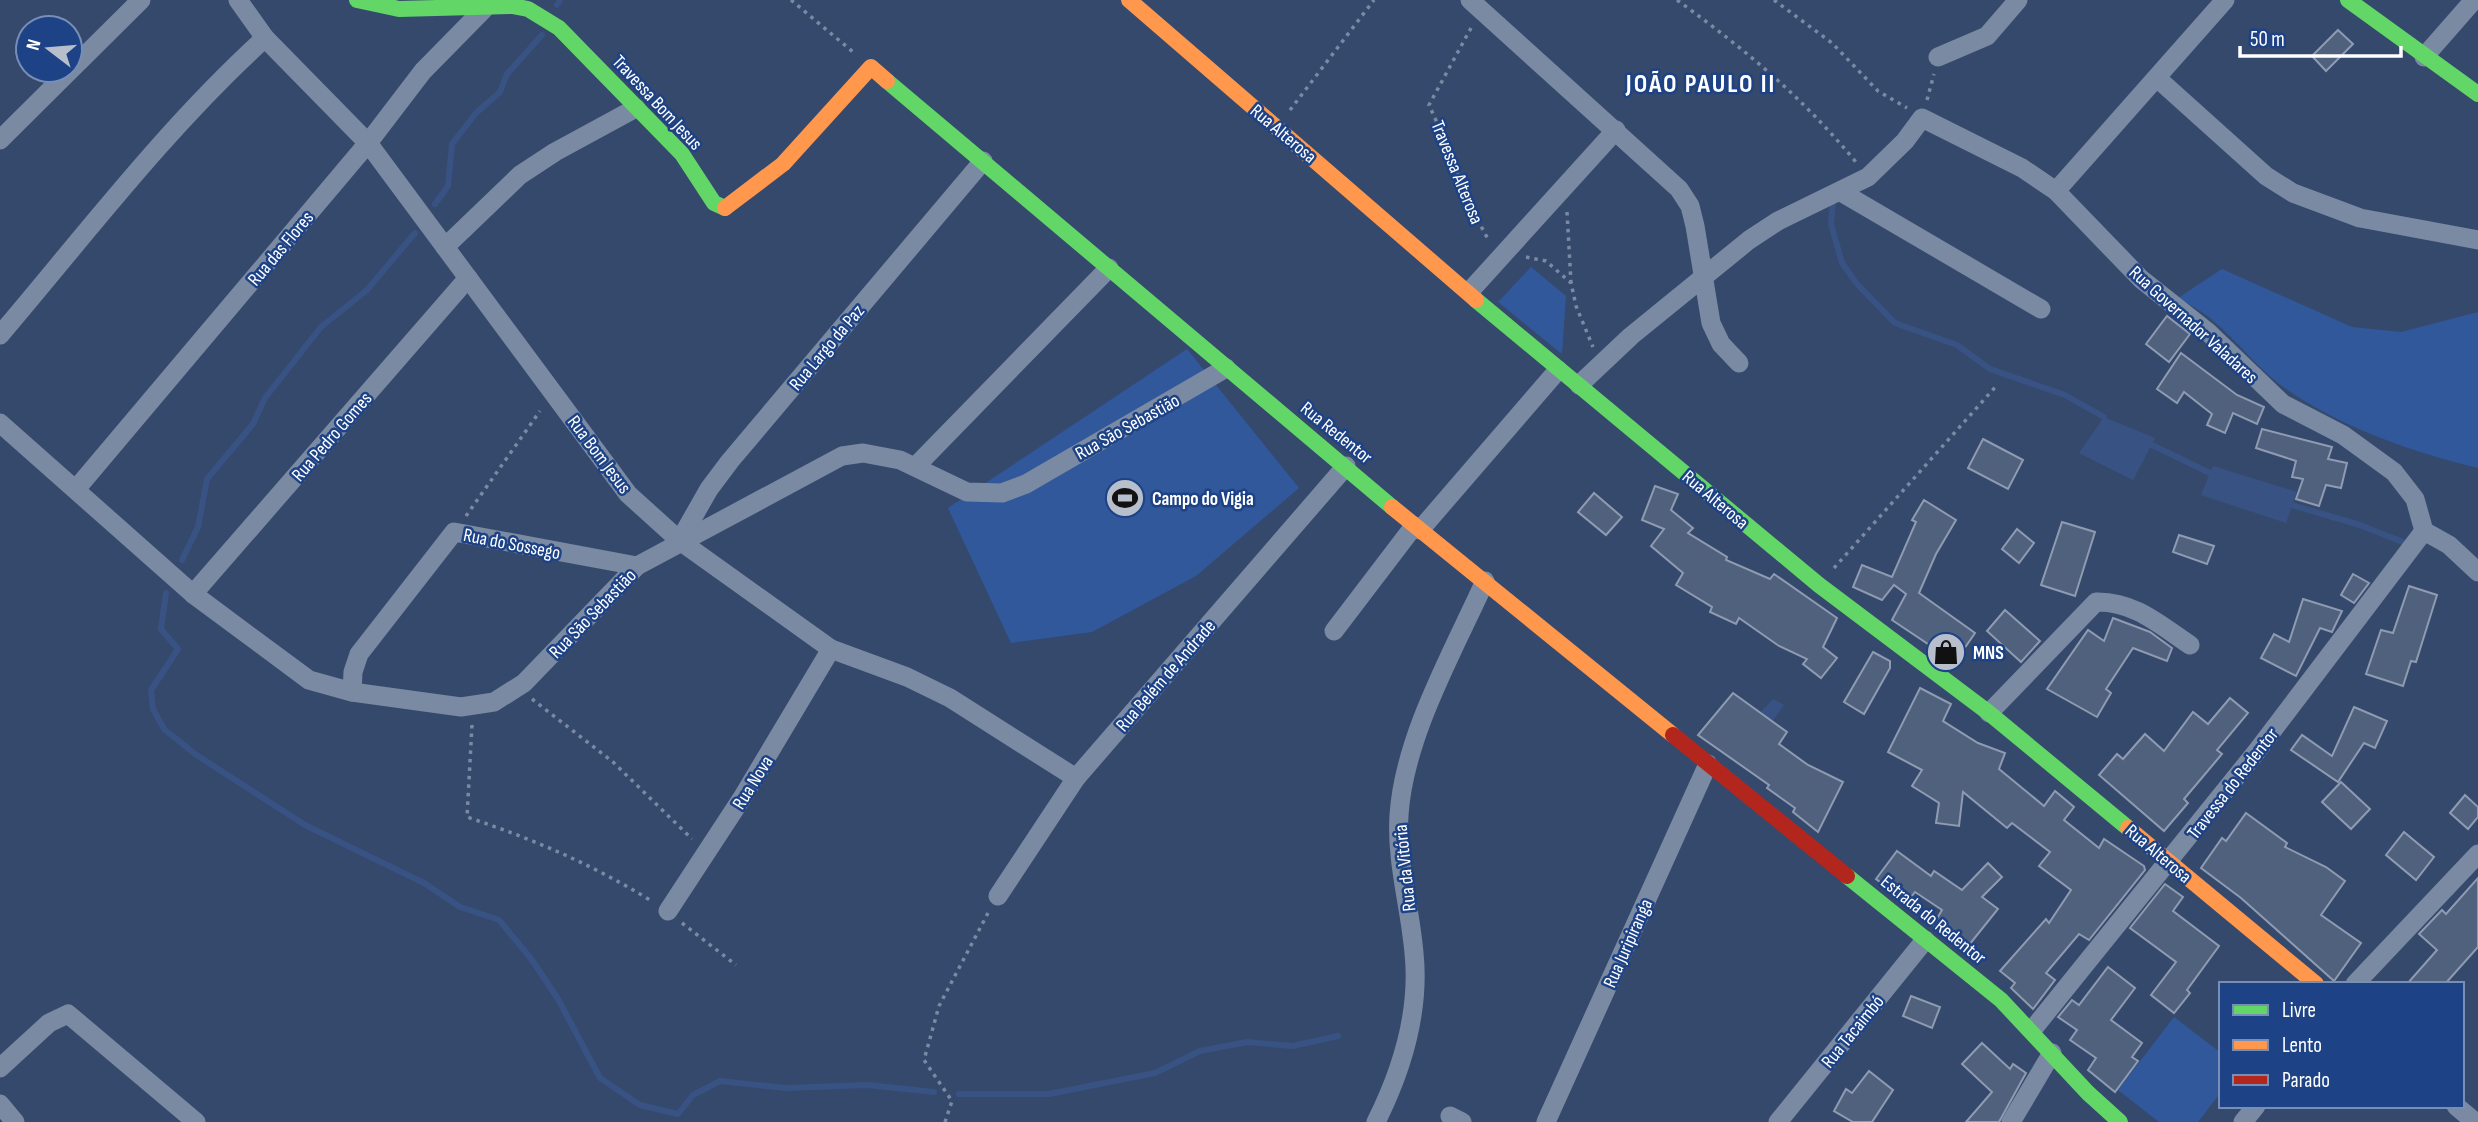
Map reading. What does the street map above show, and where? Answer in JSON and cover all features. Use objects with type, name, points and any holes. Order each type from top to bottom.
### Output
[{"type":"street","points":[[0,140],[141,0]]},
{"type":"street","name":"Rua Bom Jesus","points":[[238,0],[265,38],[368,143],[628,494],[680,541],[831,649],[907,677],[950,698],[1076,778]]},
{"type":"street","name":"Travessa Bom Jesus","points":[[357,0],[399,9],[484,9],[512,6],[543,17],[559,28],[682,154],[714,203],[727,209],[783,164],[871,67]]},
{"type":"street","name":"Rua Alterosa","points":[[1129,0],[1559,370],[1819,585],[1989,713],[2314,982]]},
{"type":"street","points":[[1938,57],[1987,36],[2018,0]]},
{"type":"street","points":[[2056,191],[2225,0]]},
{"type":"street","points":[[2348,0],[2478,94]]},
{"type":"street","points":[[2424,57],[2474,0]]},
{"type":"street","points":[[1475,5],[1667,175],[1690,206],[1705,273],[1711,323],[1721,344],[1739,363]]},
{"type":"street","name":"Rua das Flores","points":[[77,488],[368,143],[423,71],[484,9]]},
{"type":"street","points":[[0,335],[216,85],[265,38]]},
{"type":"street","name":"Rua Redentor","points":[[871,67],[1417,528],[1708,764]]},
{"type":"street","points":[[2157,78],[2266,176],[2293,193],[2360,218],[2478,240]]},
{"type":"street","points":[[445,247],[520,175],[555,152],[636,108]]},
{"type":"street","points":[[1579,385],[1705,273],[1778,221],[1868,177],[1896,150],[1922,118]]},
{"type":"street","name":"Rua Governador Valadares","points":[[1922,118],[2022,168],[2056,191],[2141,279],[2209,333],[2283,404],[2343,435],[2394,472],[2415,499],[2424,531]]},
{"type":"street","points":[[1470,291],[1616,130]]},
{"type":"street","name":"Rua Largo da Paz","points":[[680,541],[709,489],[730,461],[984,161]]},
{"type":"street","points":[[1841,192],[2041,309]]},
{"type":"street","points":[[916,466],[1108,268]]},
{"type":"street","name":"Rua Pedro Gomes","points":[[193,594],[468,278]]},
{"type":"street","name":"Rua São Sebastião","points":[[0,423],[77,488],[193,594],[309,680],[352,692],[461,708],[494,702],[517,687],[637,566],[842,456],[881,454],[916,466],[967,492],[1002,493],[1026,484],[1226,368]]},
{"type":"street","points":[[1334,631],[1417,528],[1559,370]]},
{"type":"street","name":"Rua Belém de Andrade","points":[[998,896],[1076,778],[1346,466]]},
{"type":"street","name":"Rua do Sossego","points":[[352,692],[353,672],[359,654],[454,531],[637,566]]},
{"type":"street","points":[[2424,531],[2449,545],[2478,572]]},
{"type":"street","name":"Travessa do Redentor","points":[[2033,1029],[2170,862],[2424,531]]},
{"type":"street","name":"Rua da Vitória","points":[[1376,1122],[1399,1068],[1415,998],[1414,950],[1398,849],[1402,791],[1422,725],[1485,581]]},
{"type":"street","points":[[1989,713],[2096,602],[2116,601],[2137,609],[2190,645]]},
{"type":"street","name":"Rua Nova","points":[[667,911],[708,851],[831,649]]},
{"type":"street","name":"Estrada do Redentor","points":[[1708,764],[1786,824],[2033,1029],[2096,1103],[2120,1122]]},
{"type":"street","name":"Rua Juripiranga","points":[[1546,1122],[1708,764]]},
{"type":"street","points":[[2357,982],[2478,854]]},
{"type":"street","name":"Rua Tacaimbó","points":[[1778,1122],[1925,940]]},
{"type":"street","points":[[0,1068],[49,1023],[68,1014],[196,1122]]},
{"type":"street","points":[[2011,1122],[2052,1054]]},
{"type":"street","points":[[0,1104],[15,1122]]},
{"type":"street","points":[[2243,1122],[2254,1108]]},
{"type":"street","points":[[2458,1108],[2475,1122]]},
{"type":"path","points":[[791,0],[871,67]]},
{"type":"path","points":[[1277,127],[1374,0]]},
{"type":"path","points":[[1677,0],[1750,53],[1821,120],[1868,177]]},
{"type":"path","points":[[1774,0],[1832,43],[1878,91],[1922,118],[1938,57]]},
{"type":"path","name":"Travessa Alterosa","points":[[1475,5],[1430,105],[1456,165],[1460,187],[1485,238],[1505,255]]},
{"type":"path","points":[[1566,188],[1571,283],[1576,306],[1601,365]]},
{"type":"path","points":[[1505,255],[1546,261],[1571,283]]},
{"type":"path","points":[[1819,585],[1998,384]]},
{"type":"path","points":[[454,531],[554,392]]},
{"type":"path","points":[[517,687],[612,762],[670,821],[708,851]]},
{"type":"path","points":[[473,706],[467,817],[531,839],[596,867],[667,911],[736,965]]},
{"type":"path","points":[[945,1122],[952,1101],[924,1060],[939,1006],[969,944],[998,896]]},
{"type":"shaded area","points":[[1531,267],[1566,296],[1562,354],[1498,302]]},
{"type":"shaded area","points":[[2222,269],[2352,327],[2401,332],[2478,312],[2478,468],[2404,447],[2356,428],[2311,405],[2278,383],[2210,318],[2178,298]]},
{"type":"shaded area","name":"Campo do Vigia","points":[[1187,349],[1299,488],[1196,576],[1092,632],[1011,643],[948,508]]},
{"type":"shaded area","points":[[2104,417],[2155,438],[2133,480],[2079,453]]},
{"type":"shaded area","points":[[2213,466],[2297,492],[2286,523],[2201,495]]},
{"type":"shaded area","points":[[1773,699],[1784,705],[1769,726],[1755,718]]},
{"type":"shaded area","points":[[2174,1017],[2219,1051],[2219,1095],[2198,1122],[2159,1122],[2118,1090]]},
{"type":"building","points":[[2338,30],[2353,44],[2326,71],[2312,56]]},
{"type":"building","points":[[2167,316],[2190,334],[2169,362],[2146,344]]},
{"type":"building","points":[[2181,353],[2237,395],[2264,407],[2257,424],[2233,413],[2225,433],[2207,425],[2212,414],[2184,392],[2177,403],[2157,389]]},
{"type":"building","points":[[2262,429],[2332,447],[2328,459],[2347,463],[2341,488],[2326,485],[2319,506],[2296,499],[2303,479],[2292,477],[2296,461],[2256,448]]},
{"type":"building","points":[[1983,439],[2023,460],[2008,489],[1968,468]]},
{"type":"building","points":[[1655,486],[1678,494],[1671,510],[1693,528],[1688,533],[1727,557],[1726,560],[1770,579],[1774,574],[1837,618],[1823,647],[1837,658],[1821,678],[1803,664],[1807,659],[1779,646],[1739,618],[1736,624],[1710,612],[1712,607],[1676,585],[1683,573],[1651,546],[1664,529],[1642,520]]},
{"type":"building","points":[[1594,493],[1622,517],[1606,535],[1578,512]]},
{"type":"building","points":[[1924,500],[1956,520],[1936,554],[1919,593],[1975,633],[1955,662],[1892,620],[1906,594],[1894,585],[1882,600],[1853,587],[1862,565],[1892,577],[1916,522],[1912,520]]},
{"type":"building","points":[[2062,522],[2095,532],[2075,596],[2041,585]]},
{"type":"building","points":[[2017,529],[2034,543],[2019,563],[2002,549]]},
{"type":"building","points":[[2179,535],[2214,546],[2207,564],[2173,552]]},
{"type":"building","points":[[2353,574],[2369,583],[2354,603],[2341,595]]},
{"type":"building","points":[[2409,586],[2437,595],[2416,662],[2411,661],[2403,686],[2366,674],[2381,630],[2393,633]]},
{"type":"building","points":[[2303,599],[2342,611],[2332,632],[2320,628],[2296,676],[2261,658],[2274,634],[2289,642]]},
{"type":"building","points":[[2005,610],[2040,641],[2021,662],[1987,631]]},
{"type":"building","points":[[2113,618],[2150,632],[2172,648],[2167,661],[2133,648],[2106,689],[2111,693],[2097,717],[2047,689],[2088,630],[2104,641]]},
{"type":"building","points":[[1873,652],[1890,661],[1890,668],[1864,714],[1844,702]]},
{"type":"building","points":[[1920,688],[1951,704],[1943,721],[1978,743],[2005,753],[1999,769],[2044,806],[2055,791],[2074,807],[2064,820],[2099,848],[2104,839],[2144,866],[2145,870],[2089,940],[2079,934],[2046,973],[2055,980],[2033,1009],[2011,988],[2015,983],[2000,971],[2046,919],[2049,923],[2071,890],[2039,866],[2050,852],[2012,823],[2007,828],[1963,792],[1959,826],[1936,823],[1939,803],[1912,786],[1922,770],[1888,752]]},
{"type":"building","points":[[1733,693],[1787,732],[1779,744],[1808,765],[1843,782],[1818,832],[1793,812],[1795,808],[1767,788],[1769,785],[1698,735]]},
{"type":"building","points":[[2230,698],[2248,713],[2217,750],[2222,754],[2184,799],[2188,803],[2164,831],[2099,775],[2117,754],[2123,759],[2145,734],[2164,751],[2193,712],[2208,724]]},
{"type":"building","points":[[2354,707],[2387,721],[2375,748],[2364,743],[2338,782],[2291,750],[2302,735],[2332,756]]},
{"type":"building","points":[[2341,782],[2370,809],[2351,829],[2322,802]]},
{"type":"building","points":[[2465,795],[2478,807],[2478,817],[2468,829],[2450,813]]},
{"type":"building","points":[[2246,813],[2287,843],[2285,847],[2326,867],[2345,881],[2321,915],[2361,943],[2334,981],[2241,898],[2201,868],[2222,838],[2226,841]]},
{"type":"building","points":[[2404,832],[2434,857],[2416,880],[2386,855]]},
{"type":"building","points":[[1897,851],[1931,876],[1934,871],[1962,890],[1988,863],[2002,877],[1982,897],[1998,909],[1965,950],[1933,925],[1942,910],[1915,892],[1907,902],[1876,879]]},
{"type":"building","points":[[2478,878],[2478,947],[2447,982],[2409,982],[2437,950],[2419,934],[2442,910],[2446,914]]},
{"type":"building","points":[[2165,884],[2183,897],[2173,911],[2219,946],[2187,990],[2190,993],[2174,1013],[2151,995],[2176,962],[2130,928]]},
{"type":"building","points":[[2108,967],[2135,988],[2111,1020],[2142,1043],[2132,1057],[2138,1061],[2115,1092],[2088,1070],[2096,1058],[2070,1040],[2077,1030],[2058,1017],[2072,1000],[2079,1005]]},
{"type":"building","points":[[1911,996],[1940,1007],[1932,1028],[1903,1016]]},
{"type":"building","points":[[1982,1043],[2010,1069],[2013,1064],[2026,1073],[1999,1122],[1966,1122],[1992,1092],[1962,1064]]},
{"type":"building","points":[[1869,1071],[1893,1090],[1872,1122],[1853,1122],[1834,1111],[1846,1089],[1852,1093]]},
{"type":"waterway","points":[[557,5],[560,0]]},
{"type":"waterway","points":[[435,204],[448,186],[452,144],[476,113],[500,92],[507,74],[542,35]]},
{"type":"waterway","points":[[1833,201],[1831,224],[1842,263],[1857,284],[1895,323],[1957,345],[1990,369],[2065,395],[2104,417]]},
{"type":"waterway","points":[[182,560],[198,527],[207,479],[253,424],[265,398],[321,327],[367,290],[415,233]]},
{"type":"waterway","points":[[2144,441],[2216,476]]},
{"type":"waterway","points":[[2285,503],[2360,525],[2405,543]]},
{"type":"waterway","points":[[166,593],[161,629],[178,649],[151,690],[153,709],[164,729],[195,754],[305,825],[424,883],[460,907],[499,920],[532,960],[558,999],[600,1078],[640,1105],[678,1114],[693,1095],[720,1081],[786,1088],[868,1085],[934,1092]]},
{"type":"waterway","points":[[959,1094],[1049,1094],[1155,1073],[1200,1051],[1247,1042],[1292,1046],[1338,1036]]},
{"type":"traffic: fast","points":[[357,0],[399,9],[512,6],[528,9],[559,28],[682,154],[714,203],[725,208]]},
{"type":"traffic: fast","points":[[2348,0],[2478,94]]},
{"type":"traffic: fast","points":[[887,81],[1392,507]]},
{"type":"traffic: fast","points":[[1476,300],[1819,585],[1989,713],[2128,828]]},
{"type":"traffic: fast","points":[[1847,876],[2001,1000],[2088,1093],[2120,1122]]},
{"type":"traffic: slow","points":[[1129,0],[1476,300]]},
{"type":"traffic: slow","points":[[725,208],[783,164],[871,67],[887,81]]},
{"type":"traffic: slow","points":[[1392,507],[1673,735]]},
{"type":"traffic: slow","points":[[2128,828],[2314,982]]},
{"type":"traffic: jam","points":[[1673,735],[1847,876]]},
{"type":"place","name":"Campo do Vigia","points":[[1125,498]]},
{"type":"place","name":"MNS","points":[[1946,652]]},
{"type":"district","name":"JOÃO PAULO II","points":[[1701,83]]}]
